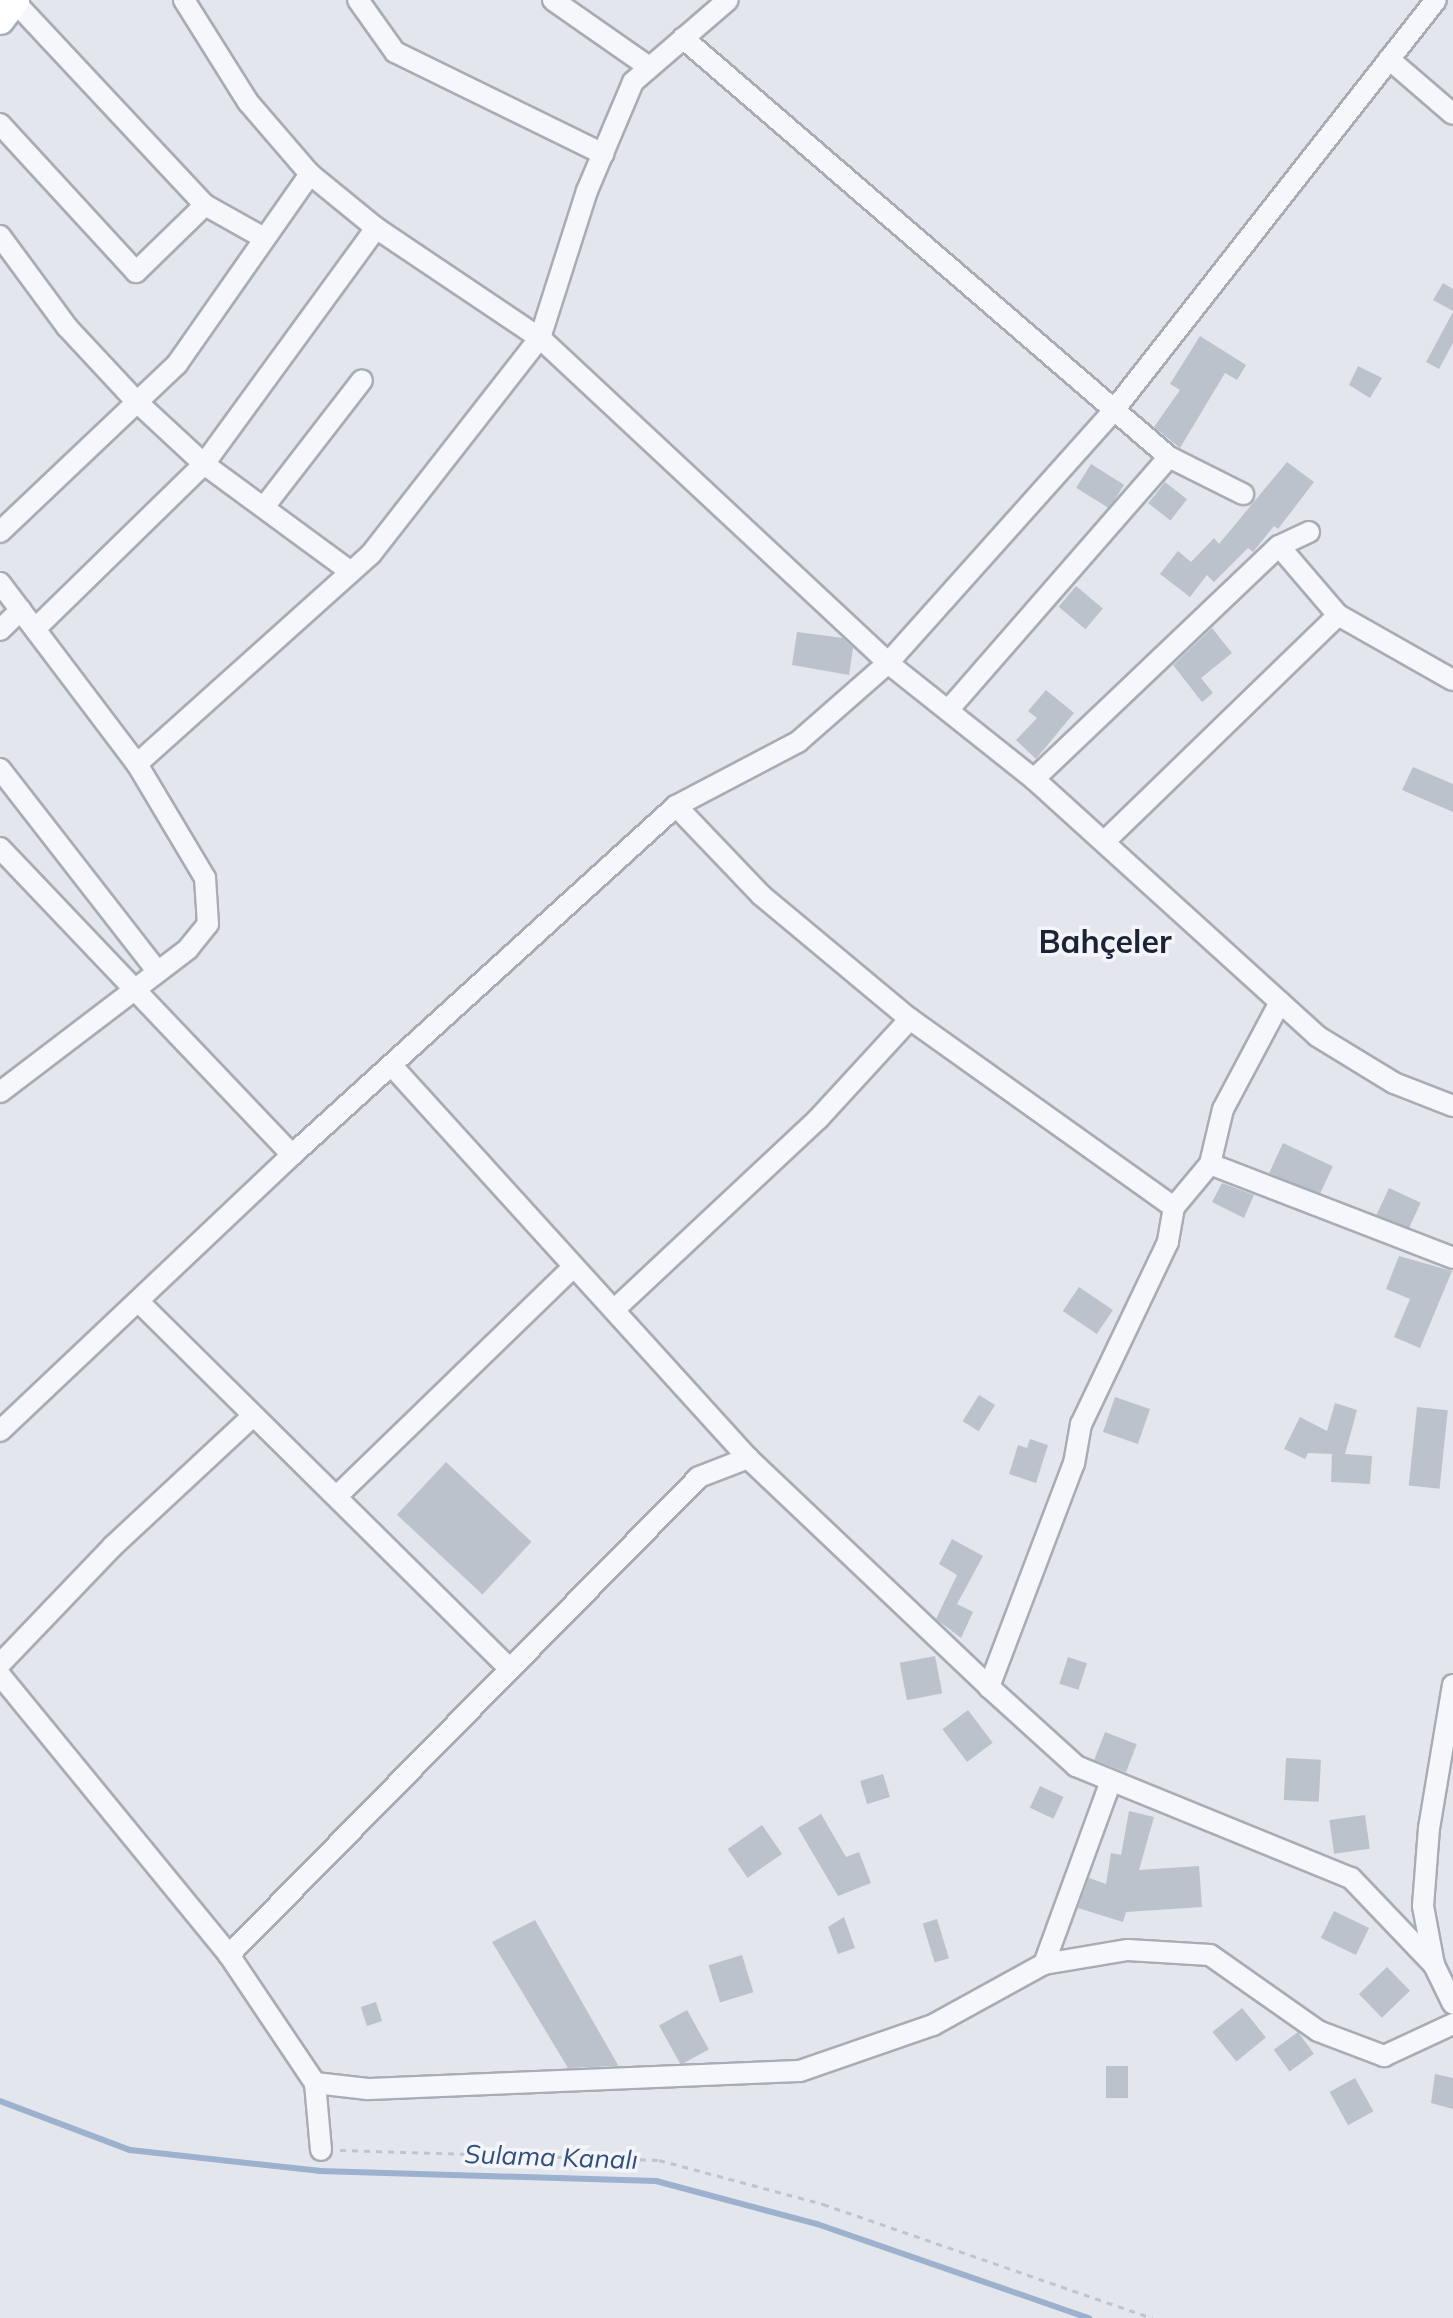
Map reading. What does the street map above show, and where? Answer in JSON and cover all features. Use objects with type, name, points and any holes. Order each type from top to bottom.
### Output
[{"type":"highway","points":[[0,20],[15,0]]},
{"type":"street","points":[[15,0],[205,205],[264,238]]},
{"type":"street","points":[[184,0],[248,102],[310,174],[376,228],[540,338],[888,663],[950,708],[1034,779],[1317,1036],[1394,1083],[1453,1106]]},
{"type":"street","points":[[358,0],[395,52],[603,154]]},
{"type":"street","points":[[553,0],[649,67]]},
{"type":"street","points":[[0,1431],[292,1155],[393,1067],[676,806],[798,742],[888,663],[1114,410],[1436,0]]},
{"type":"street","points":[[137,764],[371,554],[540,338],[603,154],[633,82],[721,2]]},
{"type":"street","points":[[683,38],[1169,457],[1243,494]]},
{"type":"street","points":[[1389,59],[1453,114]]},
{"type":"street","points":[[0,124],[136,272],[205,205]]},
{"type":"street","points":[[0,532],[177,364],[310,174]]},
{"type":"street","points":[[35,629],[204,464],[376,228]]},
{"type":"street","points":[[0,236],[67,327],[137,402],[204,464],[351,572]]},
{"type":"street","points":[[264,507],[362,380]]},
{"type":"street","points":[[950,708],[1169,457]]},
{"type":"street","points":[[1034,779],[1279,546],[1309,532]]},
{"type":"street","points":[[1279,546],[1338,615],[1453,680]]},
{"type":"street","points":[[0,583],[137,764],[205,878],[208,924],[188,949],[130,988],[0,1092]]},
{"type":"street","points":[[0,630],[21,610]]},
{"type":"street","points":[[1104,842],[1338,615]]},
{"type":"street","points":[[0,769],[158,972]]},
{"type":"street","points":[[676,806],[761,895],[910,1019],[1174,1207]]},
{"type":"street","points":[[0,848],[292,1155]]},
{"type":"street","points":[[989,1687],[1074,1463],[1081,1424],[1168,1242],[1174,1207],[1210,1164],[1223,1109],[1280,1002]]},
{"type":"street","points":[[615,1309],[818,1119],[910,1019]]},
{"type":"street","points":[[393,1067],[571,1269],[615,1309],[748,1458],[1076,1766],[1351,1878],[1434,1965],[1453,2004]]},
{"type":"street","points":[[1210,1164],[1453,1258]]},
{"type":"street","points":[[337,1496],[571,1269]]},
{"type":"street","points":[[139,1302],[510,1669]]},
{"type":"street","points":[[0,1664],[113,1546],[253,1416]]},
{"type":"street","points":[[229,1955],[699,1477],[748,1458]]},
{"type":"street","points":[[0,1675],[229,1955],[315,2083],[321,2150]]},
{"type":"street","points":[[1434,1965],[1424,1890],[1429,1828],[1453,1685]]},
{"type":"street","points":[[1044,1964],[1111,1781]]},
{"type":"street","points":[[315,2083],[368,2089],[800,2071],[933,2025],[1044,1964],[1128,1950],[1210,1955],[1318,2031],[1384,2056],[1453,2024]]},
{"type":"path","points":[[321,2150],[659,2160],[823,2204],[1153,2318]]},
{"type":"building","points":[[1443,283],[1453,289],[1453,311],[1433,300]]},
{"type":"building","points":[[1453,312],[1453,343],[1439,369],[1426,362]]},
{"type":"building","points":[[1200,336],[1246,365],[1237,380],[1225,373],[1180,448],[1154,427],[1180,390],[1170,384]]},
{"type":"building","points":[[1358,366],[1382,378],[1370,398],[1349,385]]},
{"type":"building","points":[[1287,462],[1314,482],[1278,529],[1274,526],[1253,552],[1248,548],[1214,582],[1207,575],[1190,597],[1160,574],[1178,551],[1191,562],[1214,538],[1219,544]]},
{"type":"building","points":[[1091,464],[1124,485],[1109,508],[1076,488]]},
{"type":"building","points":[[1165,482],[1187,499],[1170,521],[1148,503]]},
{"type":"building","points":[[1076,586],[1103,608],[1085,629],[1059,607]]},
{"type":"building","points":[[1212,628],[1232,653],[1201,678],[1213,693],[1202,702],[1173,665]]},
{"type":"building","points":[[797,632],[843,638],[853,648],[849,675],[792,665]]},
{"type":"building","points":[[1046,690],[1074,713],[1036,759],[1016,740],[1037,718],[1028,711]]},
{"type":"building","points":[[1413,767],[1453,784],[1453,812],[1402,790]]},
{"type":"building","points":[[1283,1143],[1333,1166],[1319,1196],[1269,1173]]},
{"type":"building","points":[[1222,1183],[1254,1195],[1244,1218],[1212,1202]]},
{"type":"building","points":[[1389,1188],[1421,1203],[1408,1230],[1376,1215]]},
{"type":"building","points":[[1399,1256],[1452,1271],[1420,1348],[1394,1337],[1410,1299],[1386,1289]]},
{"type":"building","points":[[1079,1287],[1113,1310],[1097,1334],[1063,1311]]},
{"type":"building","points":[[979,1395],[995,1405],[979,1431],[963,1421]]},
{"type":"building","points":[[1115,1397],[1150,1409],[1138,1444],[1103,1432]]},
{"type":"building","points":[[1335,1403],[1357,1410],[1345,1454],[1372,1456],[1370,1484],[1331,1482],[1332,1454],[1308,1453],[1305,1459],[1284,1449],[1300,1417],[1327,1431]]},
{"type":"building","points":[[1417,1407],[1448,1410],[1440,1489],[1409,1486]]},
{"type":"building","points":[[1030,1439],[1048,1445],[1036,1483],[1009,1474],[1018,1445],[1027,1448]]},
{"type":"building","points":[[446,1462],[532,1542],[482,1594],[397,1515]]},
{"type":"building","points":[[952,1539],[983,1556],[957,1604],[973,1612],[961,1638],[936,1619],[957,1575],[939,1564]]},
{"type":"building","points":[[935,1656],[942,1693],[907,1700],[900,1663]]},
{"type":"building","points":[[1068,1657],[1087,1663],[1078,1690],[1059,1684]]},
{"type":"building","points":[[968,1710],[993,1743],[967,1762],[942,1729]]},
{"type":"building","points":[[1105,1732],[1137,1744],[1126,1772],[1094,1760]]},
{"type":"building","points":[[1286,1758],[1321,1760],[1319,1802],[1284,1800]]},
{"type":"building","points":[[883,1774],[890,1797],[867,1804],[860,1781]]},
{"type":"building","points":[[1040,1786],[1064,1797],[1053,1819],[1030,1808]]},
{"type":"building","points":[[1129,1811],[1154,1817],[1139,1870],[1199,1866],[1202,1907],[1126,1912],[1123,1922],[1078,1908],[1089,1878],[1106,1884],[1111,1853],[1121,1855]]},
{"type":"building","points":[[821,1814],[846,1857],[859,1852],[871,1883],[838,1896],[798,1828]]},
{"type":"building","points":[[1365,1815],[1370,1849],[1334,1854],[1329,1820]]},
{"type":"building","points":[[762,1825],[782,1854],[748,1878],[728,1849]]},
{"type":"building","points":[[1334,1911],[1369,1928],[1356,1955],[1321,1938]]},
{"type":"building","points":[[844,1917],[855,1948],[838,1954],[828,1927]]},
{"type":"building","points":[[937,1919],[949,1958],[935,1963],[923,1923]]},
{"type":"building","points":[[535,1920],[618,2065],[568,2068],[492,1942]]},
{"type":"building","points":[[742,1955],[753,1992],[720,2003],[709,1965]]},
{"type":"building","points":[[1387,1967],[1410,1991],[1382,2018],[1359,1994]]},
{"type":"building","points":[[376,2002],[382,2021],[367,2026],[361,2007]]},
{"type":"building","points":[[1242,2008],[1266,2038],[1236,2061],[1212,2032]]},
{"type":"building","points":[[687,2010],[709,2049],[681,2065],[659,2026]]},
{"type":"building","points":[[1298,2032],[1314,2054],[1290,2071],[1274,2050]]},
{"type":"building","points":[[1106,2066],[1128,2066],[1128,2098],[1106,2098]]},
{"type":"building","points":[[1435,2074],[1453,2078],[1453,2109],[1431,2103]]},
{"type":"building","points":[[1355,2078],[1373,2111],[1348,2125],[1330,2092]]},
{"type":"waterway","name":"Sulama Kanalı","points":[[0,2101],[130,2150],[319,2171],[656,2181],[817,2224],[1089,2318]]},
{"type":"district","name":"Bahçeler","points":[[1105,941]]}]
